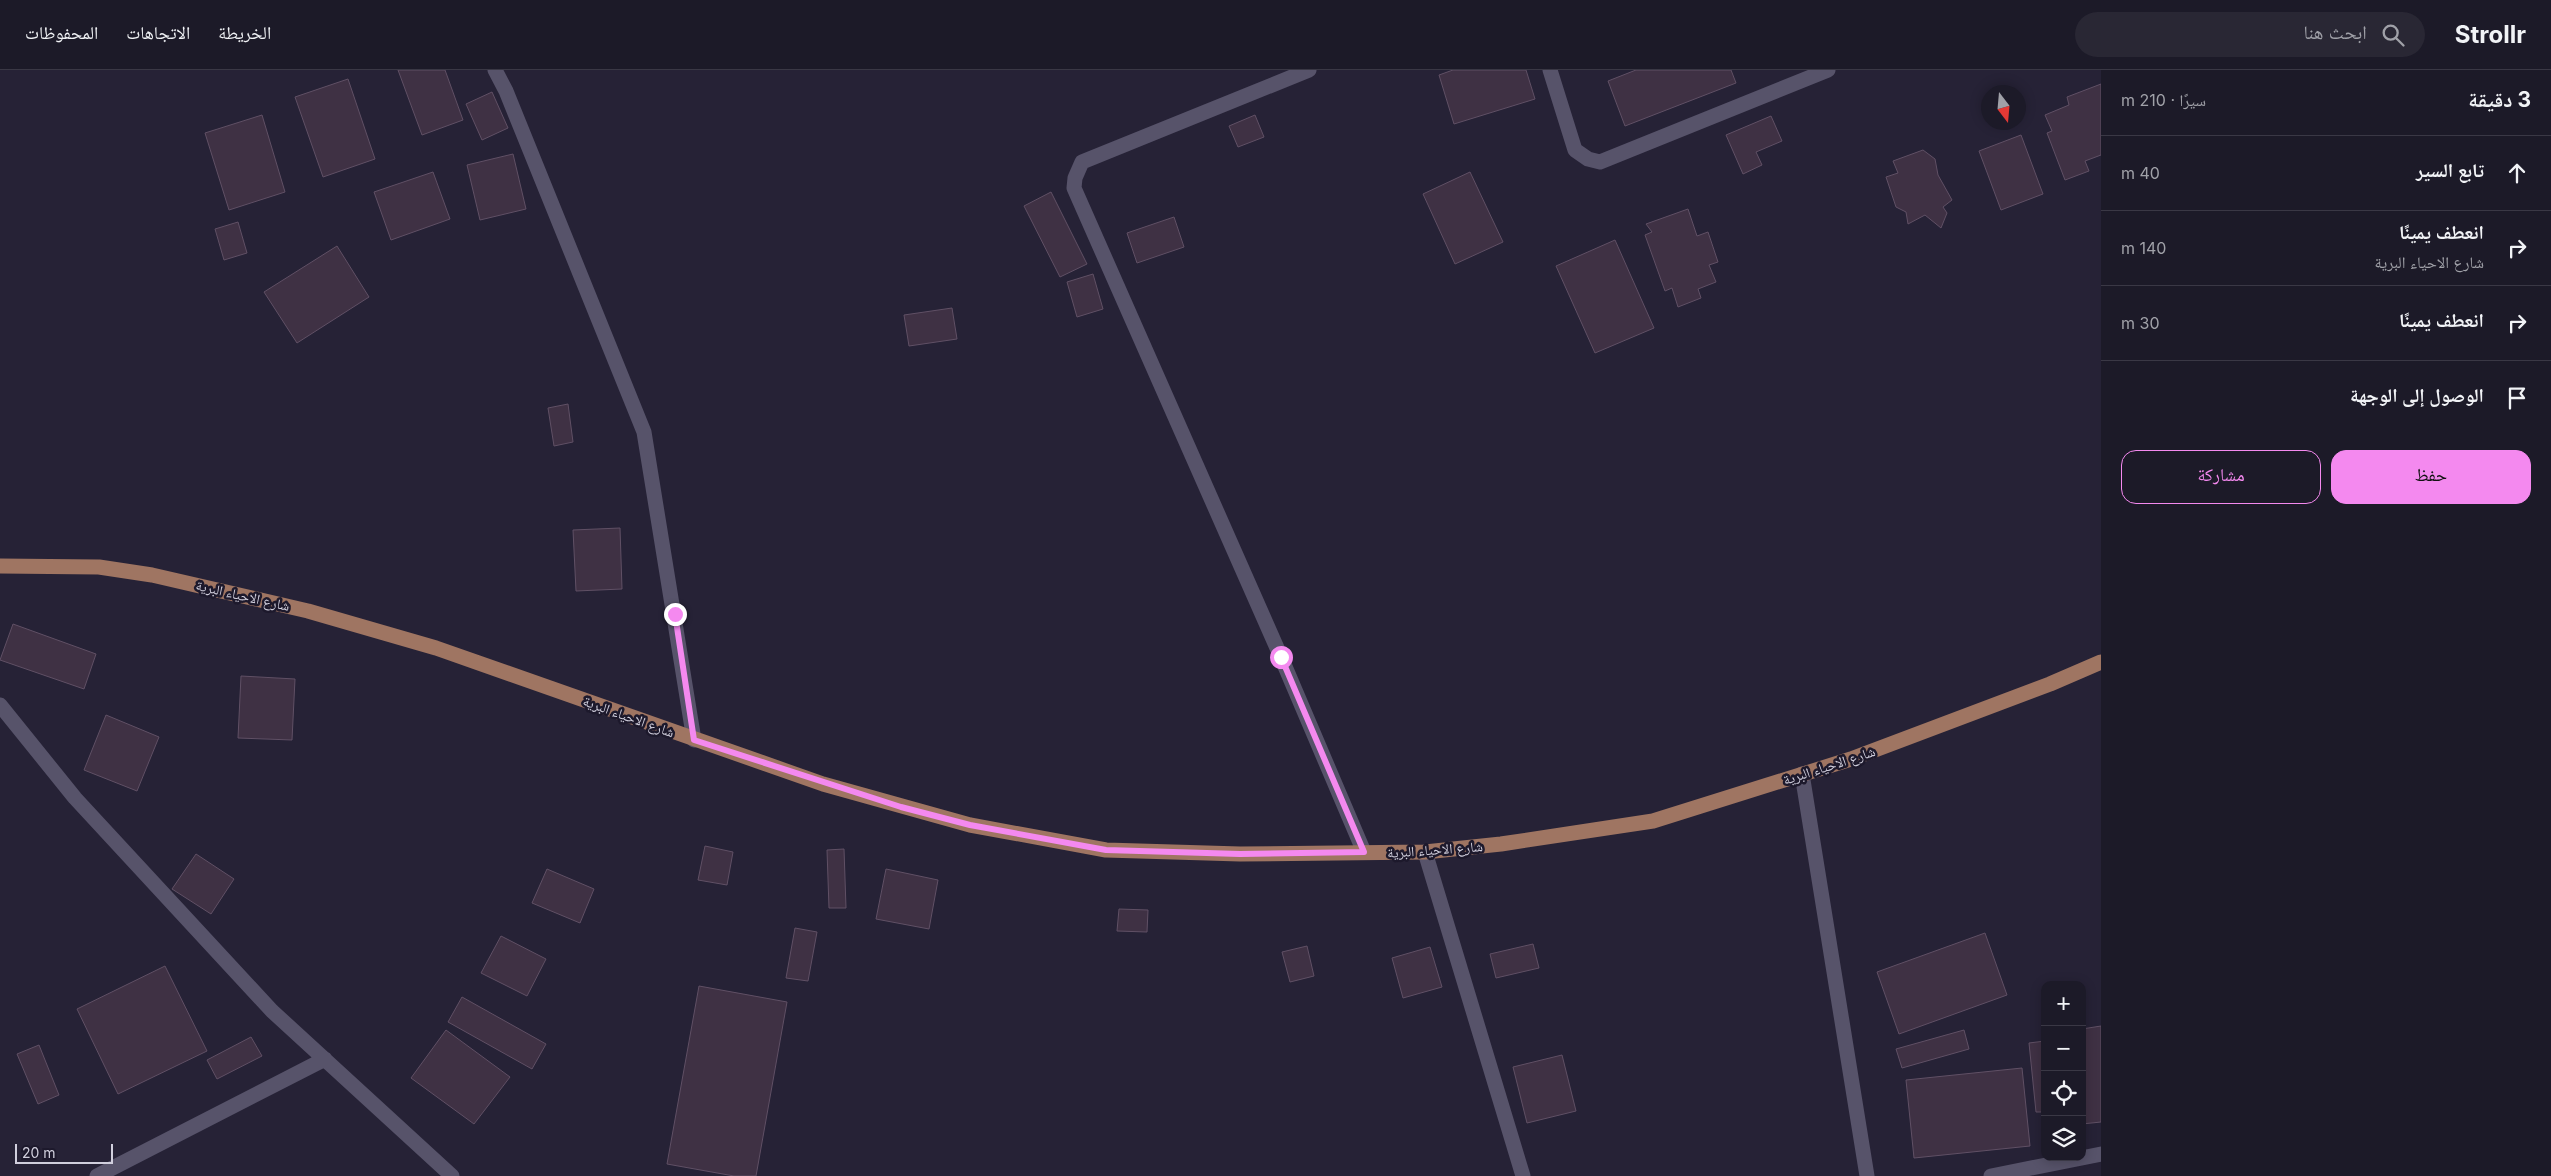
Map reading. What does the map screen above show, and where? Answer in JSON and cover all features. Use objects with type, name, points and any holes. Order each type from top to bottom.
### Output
[{"type":"main road","name":"شارع الاحياء البرية","points":[[0,566],[99,567],[152,575],[308,611],[436,648],[651,723],[694,740],[901,807],[970,825],[1106,850],[1240,854],[1425,852],[1501,844],[1653,822],[1802,774],[1940,726],[2050,684],[2101,662]]},
{"type":"street","points":[[495,70],[506,91],[644,432],[694,740]]},
{"type":"street","points":[[1309,70],[1082,162],[1075,178],[1074,188],[1281,657],[1364,852]]},
{"type":"street","points":[[1550,70],[1575,150],[1588,159],[1600,162],[1828,70]]},
{"type":"street","points":[[0,705],[75,798],[272,1011],[452,1176]]},
{"type":"street","points":[[1802,774],[1867,1176]]},
{"type":"street","points":[[1425,852],[1523,1176]]},
{"type":"street","points":[[97,1176],[325,1059]]},
{"type":"street","points":[[1991,1176],[2101,1154]]},
{"type":"building","points":[[398,70],[445,70],[463,120],[422,135]]},
{"type":"building","points":[[1453,70],[1526,70],[1535,99],[1454,124],[1439,75]]},
{"type":"building","points":[[1636,70],[1731,70],[1736,83],[1625,126],[1608,81]]},
{"type":"building","points":[[348,79],[375,159],[323,177],[295,97]]},
{"type":"building","points":[[2101,84],[2101,155],[2085,161],[2089,171],[2065,180],[2047,133],[2052,131],[2045,115],[2069,105],[2067,97]]},
{"type":"building","points":[[492,92],[508,128],[482,140],[466,104]]},
{"type":"building","points":[[262,115],[285,192],[229,210],[205,133]]},
{"type":"building","points":[[1255,115],[1264,137],[1238,147],[1229,126]]},
{"type":"building","points":[[1771,116],[1782,141],[1756,152],[1762,165],[1743,174],[1726,135]]},
{"type":"building","points":[[2021,135],[2043,194],[2001,210],[1979,151]]},
{"type":"building","points":[[1923,150],[1935,159],[1938,175],[1952,200],[1943,207],[1947,213],[1941,228],[1925,215],[1908,224],[1906,212],[1896,207],[1886,177],[1898,173],[1893,161]]},
{"type":"building","points":[[513,154],[526,209],[480,220],[467,165]]},
{"type":"building","points":[[433,172],[450,219],[391,240],[374,192]]},
{"type":"building","points":[[1470,172],[1503,242],[1455,264],[1423,194]]},
{"type":"building","points":[[1051,192],[1087,264],[1060,277],[1024,206]]},
{"type":"building","points":[[1688,209],[1697,236],[1708,232],[1718,262],[1709,265],[1716,282],[1698,289],[1701,298],[1678,307],[1672,288],[1665,291],[1645,235],[1652,232],[1646,224]]},
{"type":"building","points":[[1174,217],[1184,247],[1137,263],[1127,233]]},
{"type":"building","points":[[238,222],[247,253],[224,260],[215,229]]},
{"type":"building","points":[[1615,240],[1654,328],[1595,353],[1556,266]]},
{"type":"building","points":[[337,246],[369,297],[297,343],[264,292]]},
{"type":"building","points":[[1093,274],[1103,309],[1077,317],[1067,282]]},
{"type":"building","points":[[952,308],[957,339],[909,346],[904,315]]},
{"type":"building","points":[[568,404],[573,442],[554,446],[548,408]]},
{"type":"building","points":[[620,528],[622,589],[576,591],[573,530]]},
{"type":"building","points":[[13,624],[96,654],[84,689],[0,660]]},
{"type":"building","points":[[241,676],[295,679],[292,740],[238,738]]},
{"type":"building","points":[[106,715],[159,737],[137,791],[84,770]]},
{"type":"building","points":[[705,846],[733,852],[727,885],[698,880]]},
{"type":"building","points":[[844,849],[846,908],[829,908],[827,850]]},
{"type":"building","points":[[196,854],[234,879],[211,914],[172,889]]},
{"type":"building","points":[[547,869],[594,889],[580,923],[532,903]]},
{"type":"building","points":[[886,869],[938,880],[929,929],[876,919]]},
{"type":"building","points":[[1119,909],[1148,910],[1147,932],[1117,931]]},
{"type":"building","points":[[795,928],[817,932],[808,981],[786,978]]},
{"type":"building","points":[[1985,933],[2007,995],[1899,1034],[1877,972]]},
{"type":"building","points":[[501,936],[546,959],[527,996],[481,973]]},
{"type":"building","points":[[1533,944],[1539,968],[1496,978],[1490,954]]},
{"type":"building","points":[[1307,946],[1314,976],[1290,982],[1282,952]]},
{"type":"building","points":[[1430,947],[1442,987],[1403,998],[1392,958]]},
{"type":"building","points":[[165,966],[207,1051],[118,1094],[77,1009]]},
{"type":"building","points":[[699,986],[787,1002],[756,1176],[734,1176],[667,1164]]},
{"type":"building","points":[[462,997],[546,1044],[532,1069],[448,1022]]},
{"type":"building","points":[[2101,1026],[2101,1122],[2086,1124],[2086,1071],[2086,1028]]},
{"type":"building","points":[[446,1030],[510,1077],[474,1124],[411,1078]]},
{"type":"building","points":[[1964,1030],[1969,1049],[1902,1068],[1896,1049]]},
{"type":"building","points":[[251,1037],[262,1056],[217,1079],[207,1060]]},
{"type":"building","points":[[2041,1042],[2041,1112],[2036,1112],[2029,1043]]},
{"type":"building","points":[[39,1045],[59,1095],[38,1104],[17,1054]]},
{"type":"building","points":[[1562,1055],[1576,1111],[1527,1123],[1513,1067]]},
{"type":"building","points":[[2022,1068],[2030,1146],[1914,1158],[1906,1080]]},
{"type":"route","points":[[675,614],[694,740],[823,784],[901,807],[970,825],[1106,850],[1240,854],[1364,852],[1281,657]]}]
